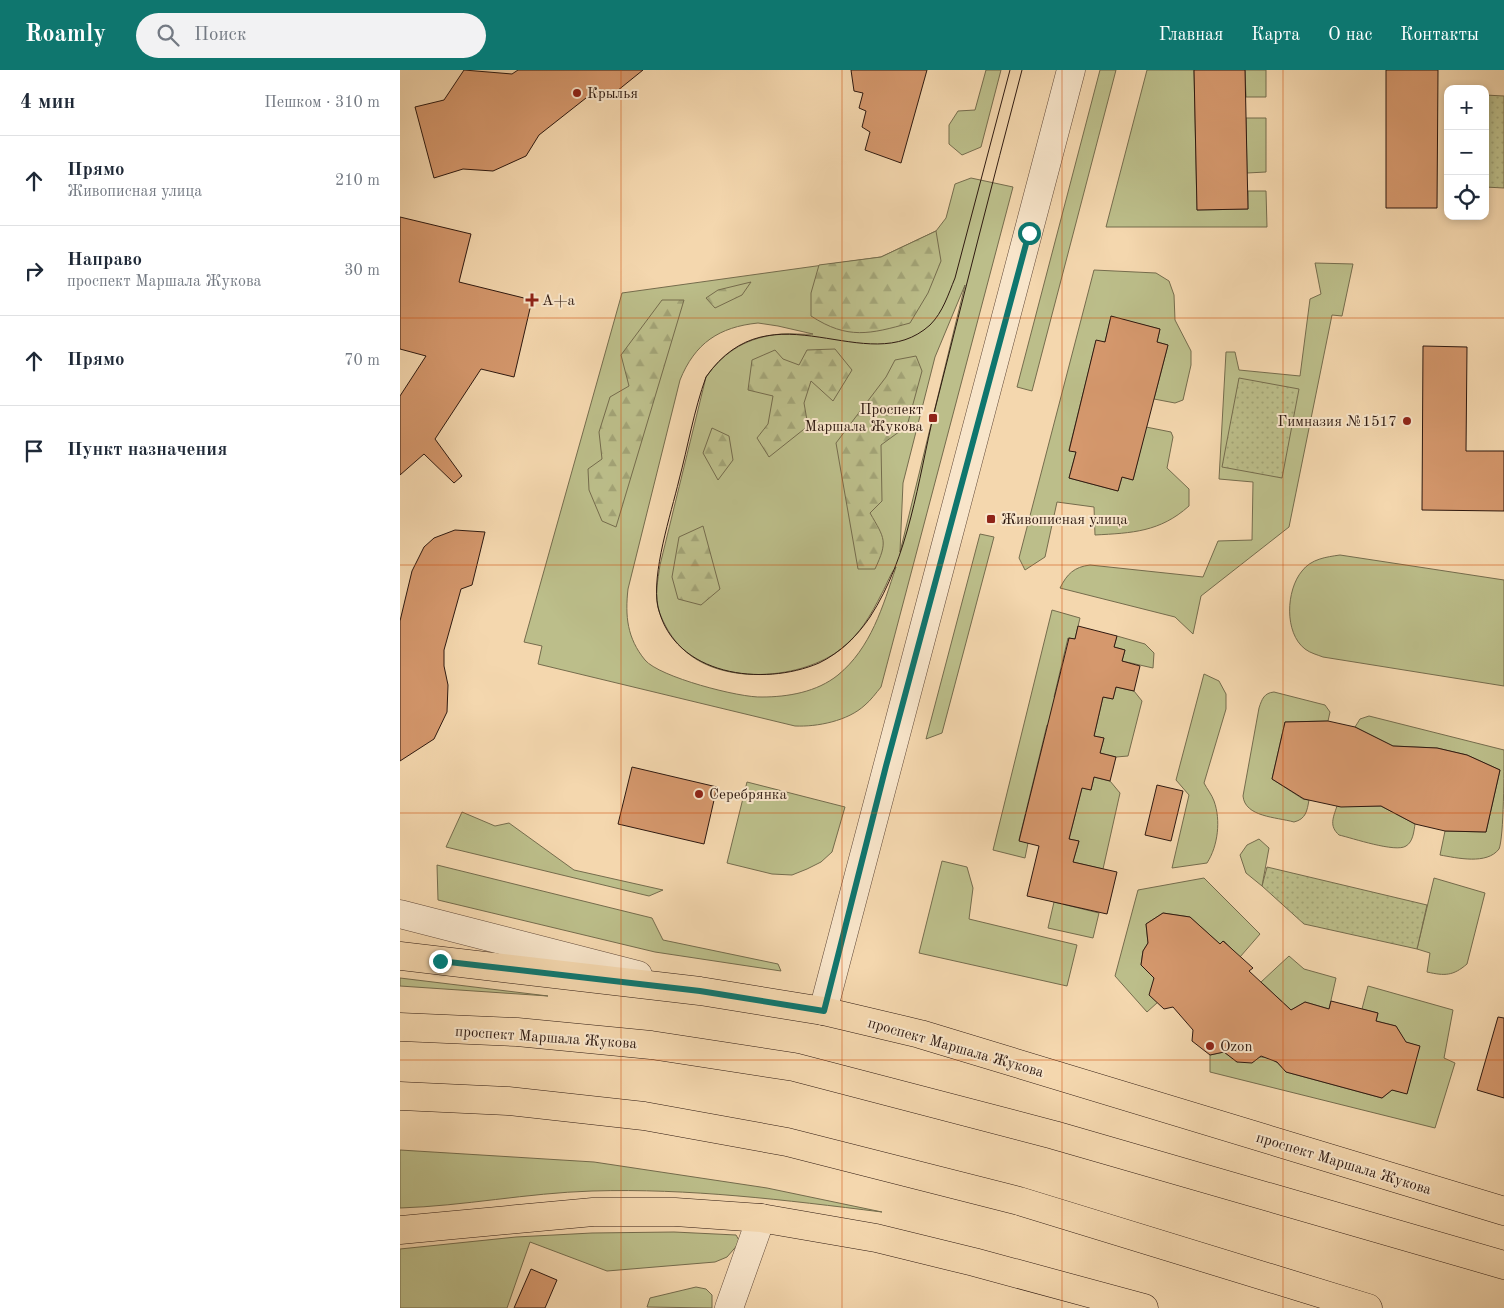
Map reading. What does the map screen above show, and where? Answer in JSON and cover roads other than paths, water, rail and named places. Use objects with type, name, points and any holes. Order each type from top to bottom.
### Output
[{"type":"main road","points":[[400,956],[700,991]]},
{"type":"main road","name":"проспект Маршала Жукова","points":[[700,991],[824,1011],[920,1034],[1504,1211]]},
{"type":"main road","name":"проспект Маршала Жукова","points":[[400,1027],[516,1032],[642,1044],[794,1067],[1054,1135],[1504,1265]]},
{"type":"main road","points":[[400,1096],[508,1101],[644,1116],[787,1142],[1019,1201],[1368,1308]]},
{"type":"main road","points":[[400,1230],[593,1212],[675,1212],[761,1218],[886,1241],[974,1262],[1144,1308]]},
{"type":"street","points":[[824,1011],[886,766],[990,382],[1071,70]]},
{"type":"street","name":"проспект Маршала Жукова","points":[[400,914],[700,991]]},
{"type":"street","points":[[729,1308],[761,1218]]},
{"type":"tram line","points":[[1010,70],[955,278],[942,309],[935,320],[905,340],[878,344],[789,334],[760,337],[732,350],[706,377],[663,544],[657,578],[658,607],[667,630],[682,648],[701,661],[723,670],[748,674],[772,674],[797,670],[819,663],[841,649],[854,637],[870,617],[883,594],[894,569],[911,518],[934,413],[1022,70]]},
{"type":"place","name":"Крылья","points":[[577,93]]},
{"type":"place","name":"А+а","points":[[532,300]]},
{"type":"place","name":"Проспект Маршала Жукова","points":[[933,418]]},
{"type":"place","name":"Гимназия №1517","points":[[1407,421]]},
{"type":"place","name":"Живописная улица","points":[[991,519]]},
{"type":"place","name":"Серебрянка","points":[[699,794]]},
{"type":"place","name":"Ozon","points":[[1210,1046]]}]
